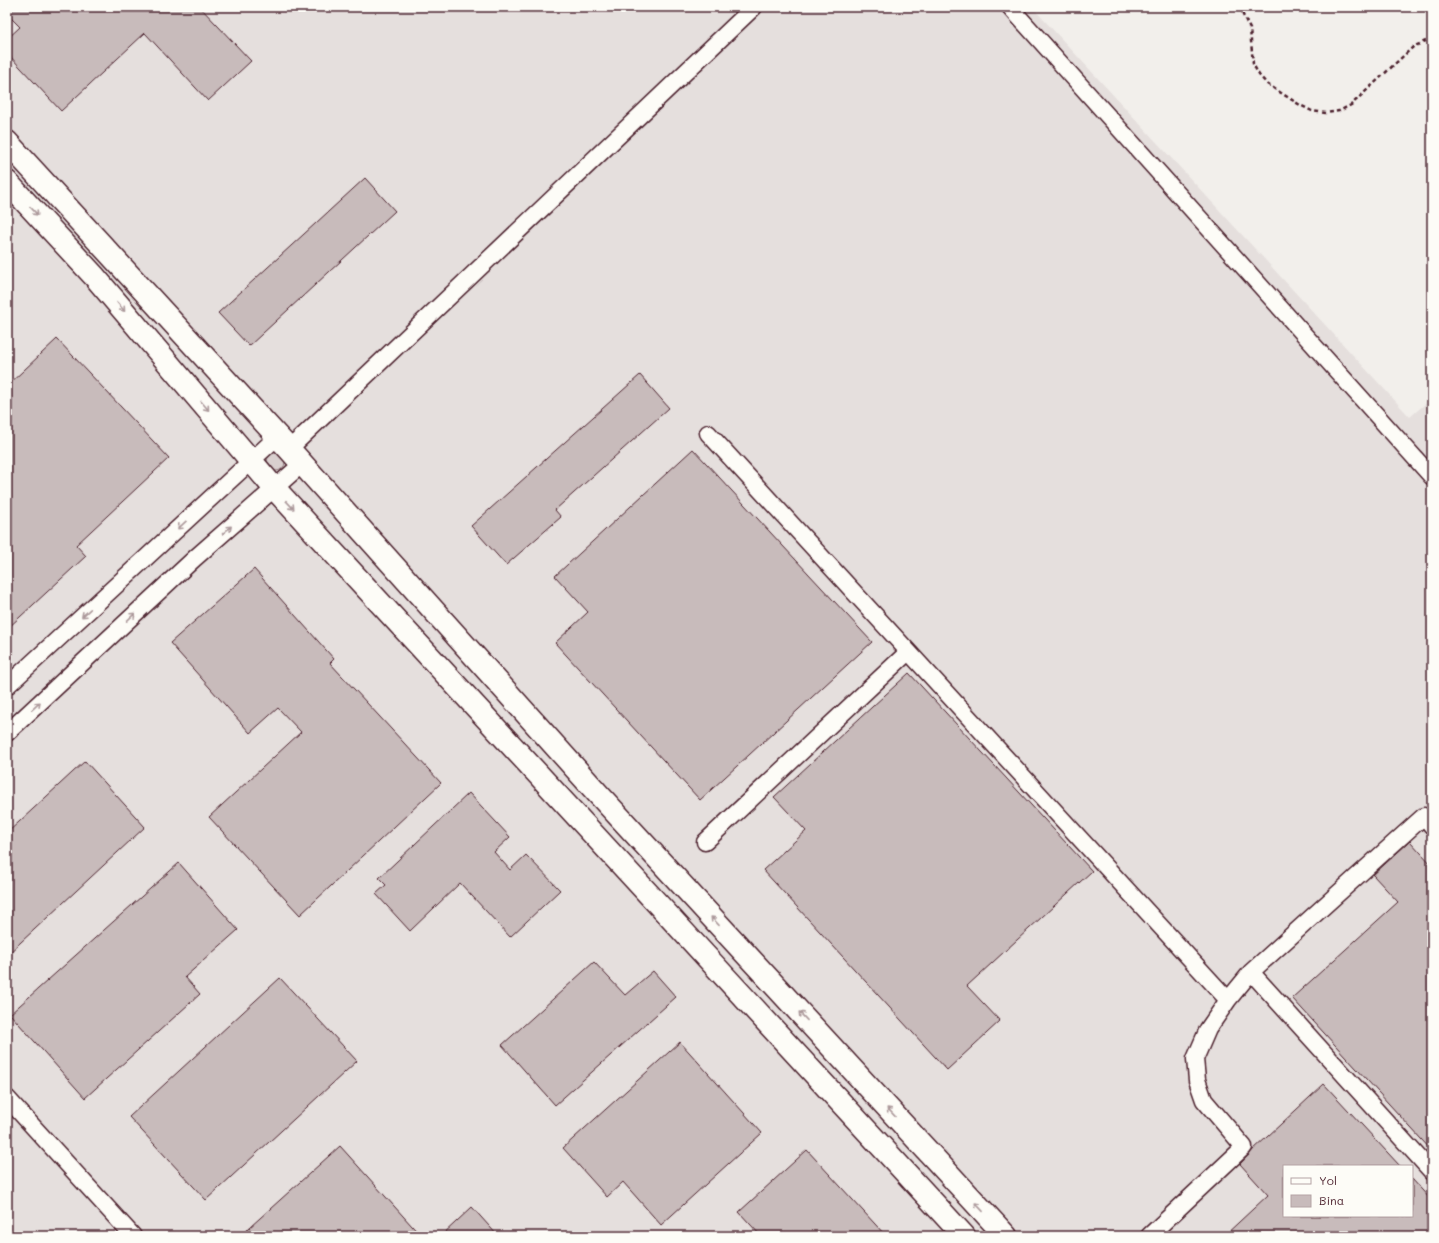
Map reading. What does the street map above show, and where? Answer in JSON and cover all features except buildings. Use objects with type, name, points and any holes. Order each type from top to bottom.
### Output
[{"type":"street","points":[[7,733],[194,558],[275,489],[290,450],[754,7]]},
{"type":"street","points":[[1010,7],[1432,477]]},
{"type":"street","points":[[7,142],[290,450],[600,796],[1006,1236]]},
{"type":"street","points":[[7,182],[95,277],[275,489],[964,1236]]},
{"type":"street","points":[[708,433],[1228,1000]]},
{"type":"street","points":[[7,686],[251,461],[290,450]]},
{"type":"street","points":[[705,842],[908,652]]},
{"type":"street","points":[[577,817],[600,796]]},
{"type":"street","points":[[1149,1236],[1244,1147],[1204,1100],[1197,1080],[1195,1058],[1208,1029],[1228,1000],[1251,972],[1424,816],[1432,826]]},
{"type":"street","points":[[1251,972],[1432,1172]]},
{"type":"street","points":[[7,1098],[133,1236]]},
{"type":"path","points":[[1240,7],[1250,29],[1254,64],[1259,75],[1267,84],[1312,111],[1326,113],[1339,111],[1352,105],[1413,47],[1432,38]]},
{"type":"shaded area","points":[[7,7],[1032,7],[1410,417],[1432,398],[1432,1236],[7,1236]]},
{"type":"shaded area","points":[[272,453],[280,453],[285,458],[283,469],[280,471],[272,471],[267,466],[267,458]]}]
